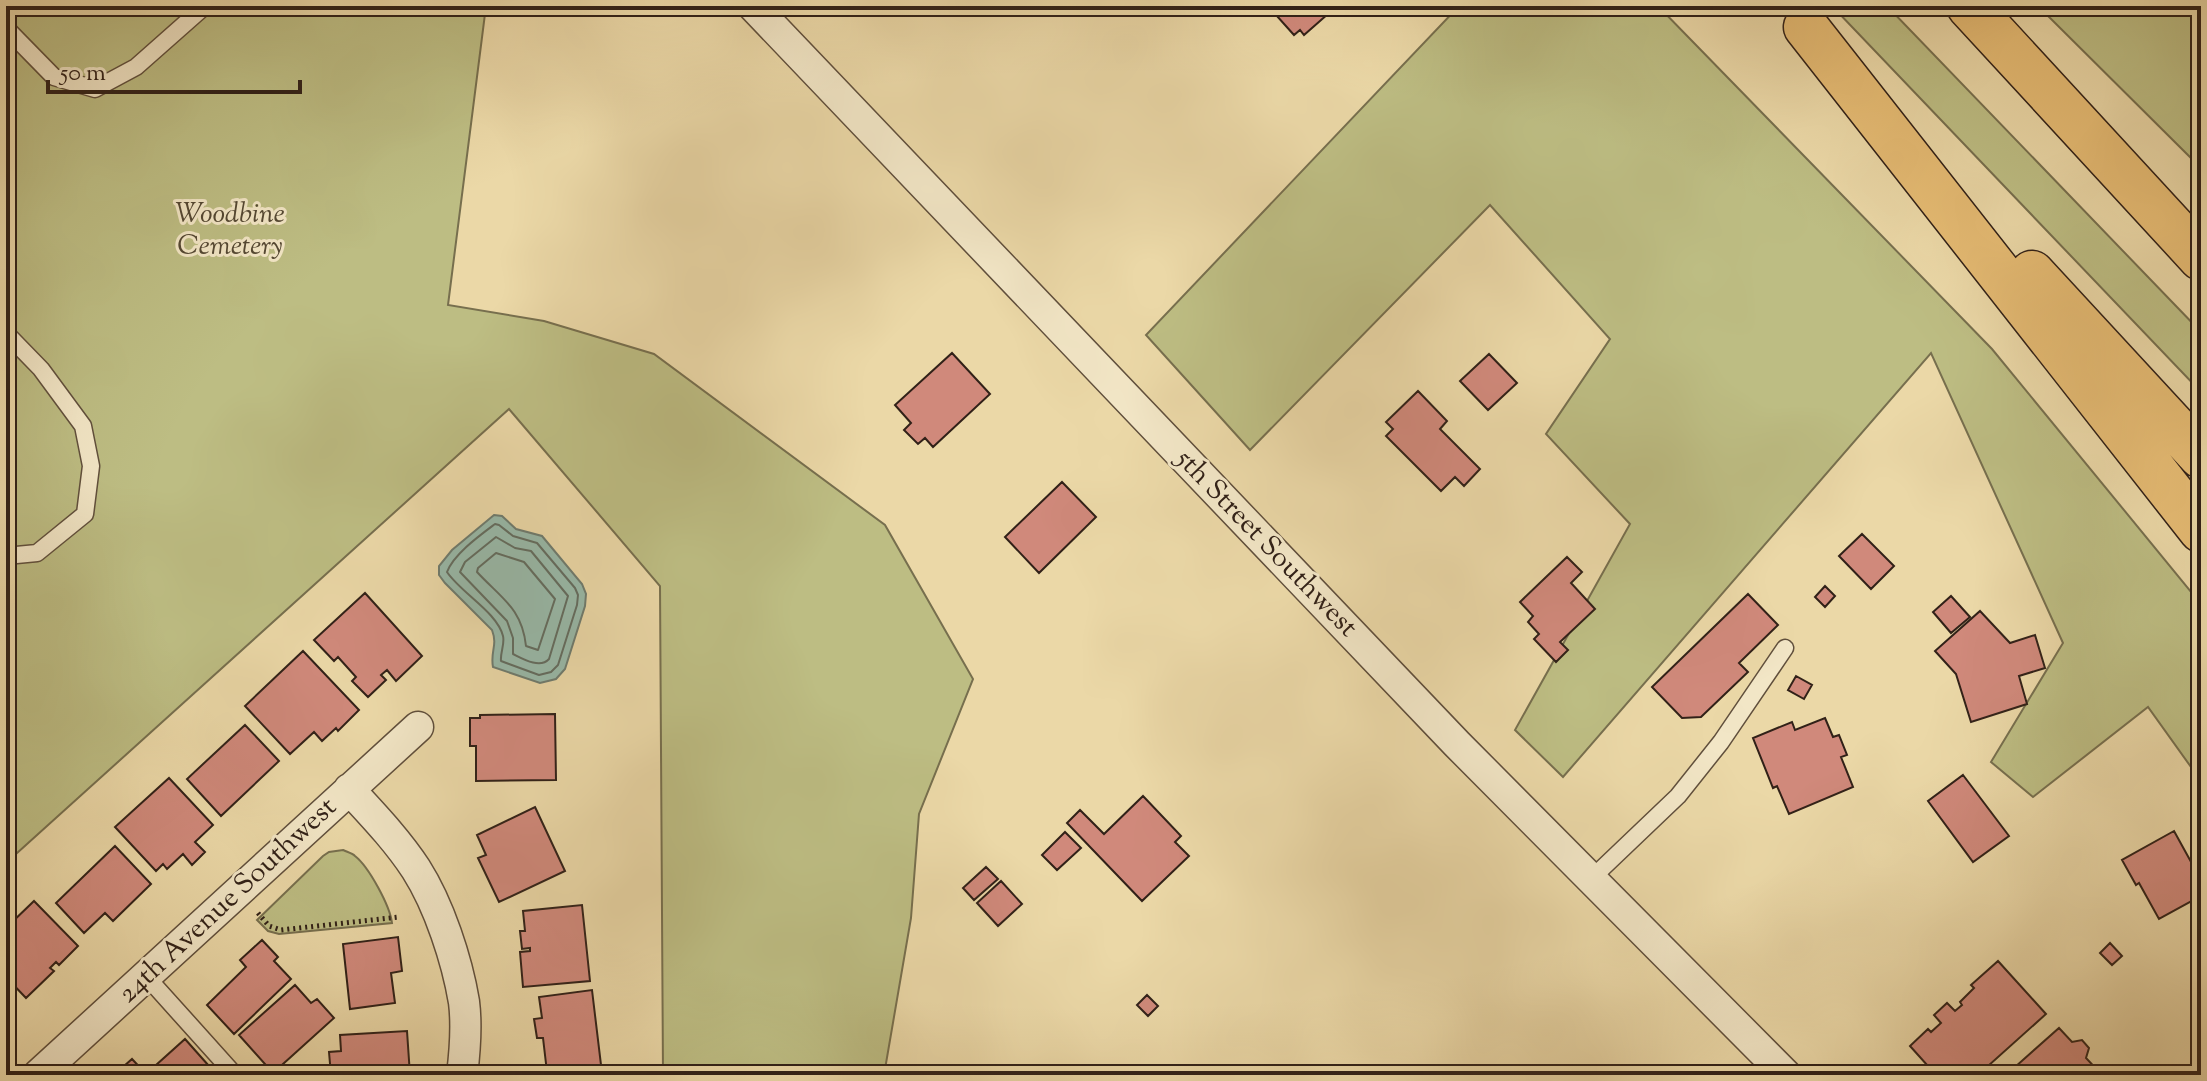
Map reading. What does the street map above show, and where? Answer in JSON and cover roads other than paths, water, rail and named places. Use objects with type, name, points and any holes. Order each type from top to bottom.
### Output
[{"type":"highway","points":[[1969,6],[2201,258]]},
{"type":"highway","points":[[1977,6],[2201,221]]},
{"type":"highway","points":[[1796,17],[2201,456]]},
{"type":"highway","points":[[1796,17],[2201,530]]},
{"type":"street","name":"5th Street Southwest","points":[[753,6],[1446,733],[1786,1075]]},
{"type":"street","name":"24th Avenue Southwest","points":[[38,1075],[418,727]]},
{"type":"street","points":[[349,789],[394,839],[417,871],[438,914],[464,1002],[462,1075]]},
{"type":"lane","points":[[6,28],[54,77],[95,89],[136,67],[205,6]]},
{"type":"lane","points":[[6,333],[41,369],[83,426],[91,466],[85,514],[37,553],[6,556]]},
{"type":"lane","points":[[1591,879],[1678,796],[1721,742],[1785,648]]},
{"type":"lane","points":[[146,976],[235,1075]]},
{"type":"water","points":[[494,515],[502,516],[516,529],[542,536],[582,584],[586,594],[565,669],[556,679],[540,683],[493,667],[492,630],[439,575],[439,566],[452,550]]},
{"type":"park label","name":"Woodbine Cemetery","points":[[230,231]]}]
